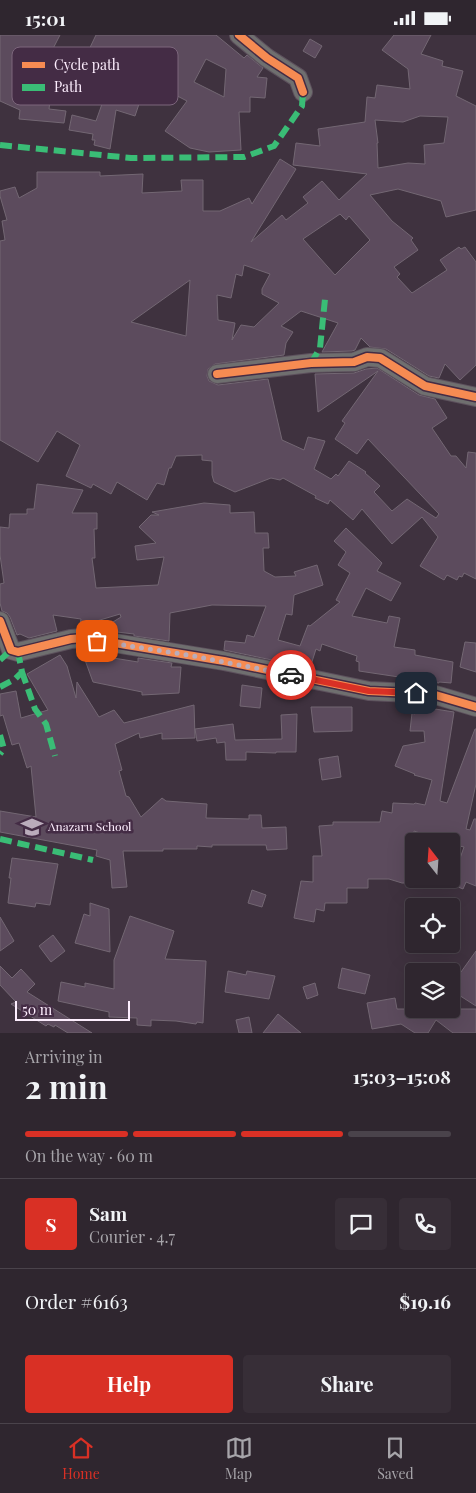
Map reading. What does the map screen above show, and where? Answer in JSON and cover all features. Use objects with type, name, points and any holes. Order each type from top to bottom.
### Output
[{"type":"street","points":[[239,35],[298,78],[303,92]]},
{"type":"street","points":[[217,374],[311,363],[354,362],[367,357],[380,358],[425,386],[476,397]]},
{"type":"street","points":[[0,621],[11,650],[18,652],[71,639],[84,638],[224,661],[369,691],[432,693],[476,707]]},
{"type":"building","points":[[0,35],[60,35],[54,47],[12,47],[12,105],[50,105],[49,109],[66,111],[64,123],[19,119],[20,110],[0,101]]},
{"type":"building","points":[[96,35],[216,35],[244,58],[247,55],[263,68],[257,77],[267,78],[265,98],[250,97],[250,112],[239,112],[241,150],[209,152],[190,148],[165,131],[187,101],[178,96],[178,47],[90,47]],"holes":[[[206,59],[226,69],[224,97],[194,82]]]},
{"type":"building","points":[[394,35],[431,35],[421,54],[443,61],[442,66],[463,71],[456,96],[476,106],[476,210],[446,217],[441,201],[398,189],[370,195],[392,221],[413,238],[411,240],[418,250],[394,267],[400,274],[397,277],[412,293],[447,270],[440,260],[459,247],[461,249],[465,247],[476,262],[476,365],[460,380],[445,364],[439,378],[429,376],[386,349],[370,347],[361,338],[355,350],[322,352],[338,323],[301,311],[281,326],[293,332],[286,343],[284,355],[215,364],[208,369],[207,376],[209,381],[218,385],[268,379],[282,440],[304,450],[308,437],[325,441],[314,469],[331,479],[336,474],[338,476],[349,461],[366,472],[380,486],[374,492],[392,511],[407,499],[436,518],[439,514],[368,439],[357,454],[335,439],[345,423],[342,421],[378,371],[318,412],[315,374],[354,373],[377,368],[419,395],[435,399],[447,418],[432,428],[451,456],[456,456],[466,468],[468,452],[476,453],[476,579],[464,573],[457,580],[447,575],[444,580],[420,566],[438,537],[422,517],[392,544],[362,509],[353,520],[330,500],[328,504],[315,498],[316,496],[283,478],[280,480],[271,478],[235,492],[214,482],[212,461],[202,460],[202,455],[176,456],[171,468],[169,468],[164,485],[157,483],[147,500],[117,482],[111,494],[93,484],[91,488],[66,476],[80,445],[57,431],[38,462],[0,440],[0,241],[5,240],[2,221],[7,220],[0,191],[15,187],[19,198],[37,188],[37,172],[100,172],[100,176],[143,174],[142,193],[182,191],[181,180],[203,180],[203,211],[220,211],[249,198],[252,204],[280,159],[296,169],[251,242],[282,215],[286,220],[308,203],[303,197],[322,181],[339,200],[367,174],[293,165],[296,143],[320,146],[318,129],[365,122],[367,97],[375,98],[377,85],[410,89],[408,69],[382,50]],"holes":[[[420,116],[448,117],[444,143],[424,145],[425,164],[408,163],[378,168],[378,143],[375,120],[403,122]],[[340,214],[346,220],[349,216],[370,240],[335,275],[303,239]],[[244,265],[270,274],[262,289],[262,294],[279,303],[254,327],[241,325],[232,340],[235,323],[218,320],[217,295],[231,298],[236,274],[242,276]],[[190,280],[186,336],[131,322]]]},
{"type":"building","points":[[310,39],[322,46],[315,58],[303,51]]},
{"type":"building","points":[[102,105],[139,105],[135,116],[116,110],[110,149],[94,145],[95,140],[92,140],[93,134],[69,130],[72,115],[96,121]]},
{"type":"building","points":[[37,484],[83,490],[72,513],[97,513],[97,529],[94,529],[95,558],[92,558],[96,588],[158,585],[164,557],[137,560],[135,546],[156,543],[139,527],[151,515],[159,515],[152,512],[204,503],[230,505],[230,513],[254,512],[255,533],[268,533],[269,548],[263,548],[264,571],[275,577],[296,576],[294,572],[317,565],[323,585],[294,595],[292,615],[286,614],[278,640],[300,646],[308,625],[310,626],[340,602],[336,600],[350,573],[338,565],[346,552],[334,541],[346,528],[382,563],[377,571],[401,583],[391,601],[366,588],[352,616],[387,623],[389,616],[400,618],[394,647],[415,650],[415,655],[453,662],[451,683],[439,683],[359,671],[359,662],[356,661],[357,656],[322,644],[320,651],[316,649],[310,668],[224,650],[225,641],[245,643],[247,635],[254,637],[266,606],[212,605],[170,613],[169,641],[100,630],[121,617],[120,614],[80,626],[81,619],[53,615],[57,631],[29,638],[20,634],[17,635],[10,617],[2,611],[0,603],[0,584],[4,583],[0,555],[0,527],[9,528],[10,514],[27,514],[27,509],[34,509]]},
{"type":"building","points":[[465,642],[476,643],[476,672],[460,667]]},
{"type":"building","points":[[81,649],[99,651],[101,656],[138,662],[138,658],[172,663],[171,667],[181,667],[179,693],[142,695],[142,692],[93,682]]},
{"type":"building","points":[[60,655],[67,666],[76,698],[77,682],[99,717],[114,710],[124,723],[194,705],[195,738],[162,739],[162,733],[140,738],[139,733],[115,744],[122,770],[119,771],[126,796],[129,797],[141,817],[162,798],[166,801],[207,804],[206,818],[249,819],[249,815],[261,815],[262,828],[286,827],[287,849],[267,850],[266,845],[212,845],[212,847],[197,846],[197,849],[123,851],[127,887],[112,888],[110,860],[96,856],[97,850],[0,832],[0,811],[36,817],[31,766],[27,768],[19,743],[12,745],[3,715],[0,716],[0,694],[16,691],[21,718],[48,710],[27,674]]},
{"type":"building","points":[[242,685],[262,688],[260,708],[240,706]]},
{"type":"building","points":[[416,706],[454,712],[440,801],[447,803],[476,729],[476,784],[466,829],[470,830],[474,819],[476,819],[476,886],[466,882],[463,889],[460,888],[460,858],[464,847],[460,846],[460,833],[420,833],[414,831],[414,833],[405,833],[405,883],[389,879],[368,879],[368,888],[347,888],[347,903],[325,903],[324,911],[316,909],[314,922],[294,918],[301,881],[313,882],[313,856],[322,856],[319,826],[333,825],[333,822],[380,822],[382,811],[392,813],[393,803],[425,805],[432,780],[414,775],[395,766],[403,746],[425,742],[424,731],[410,731],[412,713],[415,714]]},
{"type":"building","points":[[311,707],[352,707],[352,731],[314,732]]},
{"type":"building","points":[[297,714],[296,752],[246,752],[246,760],[226,760],[225,742],[217,743],[216,738],[197,741],[195,729],[233,724],[235,740],[282,739],[281,715]]},
{"type":"building","points":[[338,756],[341,777],[322,780],[319,759]]},
{"type":"building","points":[[12,858],[58,864],[50,905],[36,903],[35,907],[8,903]]},
{"type":"building","points":[[252,890],[266,895],[262,907],[248,903]]},
{"type":"building","points":[[90,903],[109,909],[110,952],[75,943],[84,914],[90,916]]},
{"type":"building","points":[[130,916],[174,931],[165,959],[206,961],[203,1023],[151,1020],[151,1026],[137,1025],[137,1018],[109,1017],[109,1012],[58,1001],[61,982],[85,987],[85,983],[114,989],[114,960]]},
{"type":"building","points":[[0,917],[14,941],[0,951]]},
{"type":"building","points":[[53,935],[65,951],[51,962],[39,946]]},
{"type":"building","points":[[476,951],[476,1006],[460,996],[461,972]]},
{"type":"building","points":[[0,966],[12,978],[21,969],[35,984],[27,992],[92,1033],[68,1033],[55,1025],[54,1027],[48,1024],[46,1026],[11,1004],[16,1002],[0,985]]},
{"type":"building","points":[[342,968],[370,975],[365,994],[338,988]]},
{"type":"building","points":[[228,971],[246,975],[247,971],[275,976],[269,999],[225,992]]},
{"type":"building","points":[[315,983],[318,995],[307,999],[303,987]]},
{"type":"building","points":[[395,998],[397,1009],[405,1009],[405,1018],[460,1018],[460,1009],[476,1009],[476,1033],[453,1033],[436,1020],[428,1033],[415,1033],[401,1024],[372,1029],[367,1003]]},
{"type":"building","points":[[278,1014],[301,1033],[263,1033]]},
{"type":"building","points":[[249,1017],[252,1033],[239,1033],[236,1020]]},
{"type":"marked path","points":[[0,145],[131,158],[244,157],[274,146],[302,106],[303,92]]},
{"type":"marked path","points":[[311,363],[320,348],[325,299]]},
{"type":"marked path","points":[[0,660],[11,650]]},
{"type":"marked path","points":[[0,687],[15,679],[22,672],[18,652]]},
{"type":"marked path","points":[[22,672],[35,709],[46,724],[55,756]]},
{"type":"marked path","points":[[0,735],[4,749],[0,754]]},
{"type":"marked path","points":[[0,839],[93,860]]},
{"type":"cycle path","points":[[239,35],[267,58],[298,78],[303,92]]},
{"type":"cycle path","points":[[217,374],[311,363],[354,362],[367,357],[380,358],[425,386],[476,397]]},
{"type":"cycle path","points":[[0,621],[11,650],[18,652],[71,639],[84,638],[224,661],[369,691],[432,694],[476,707]]},
{"type":"way so far","points":[[97,641],[224,661],[291,675]]},
{"type":"place","name":"Anazaru School","points":[[32,827]]},
{"type":"route","points":[[291,675],[369,691],[416,693]]}]
